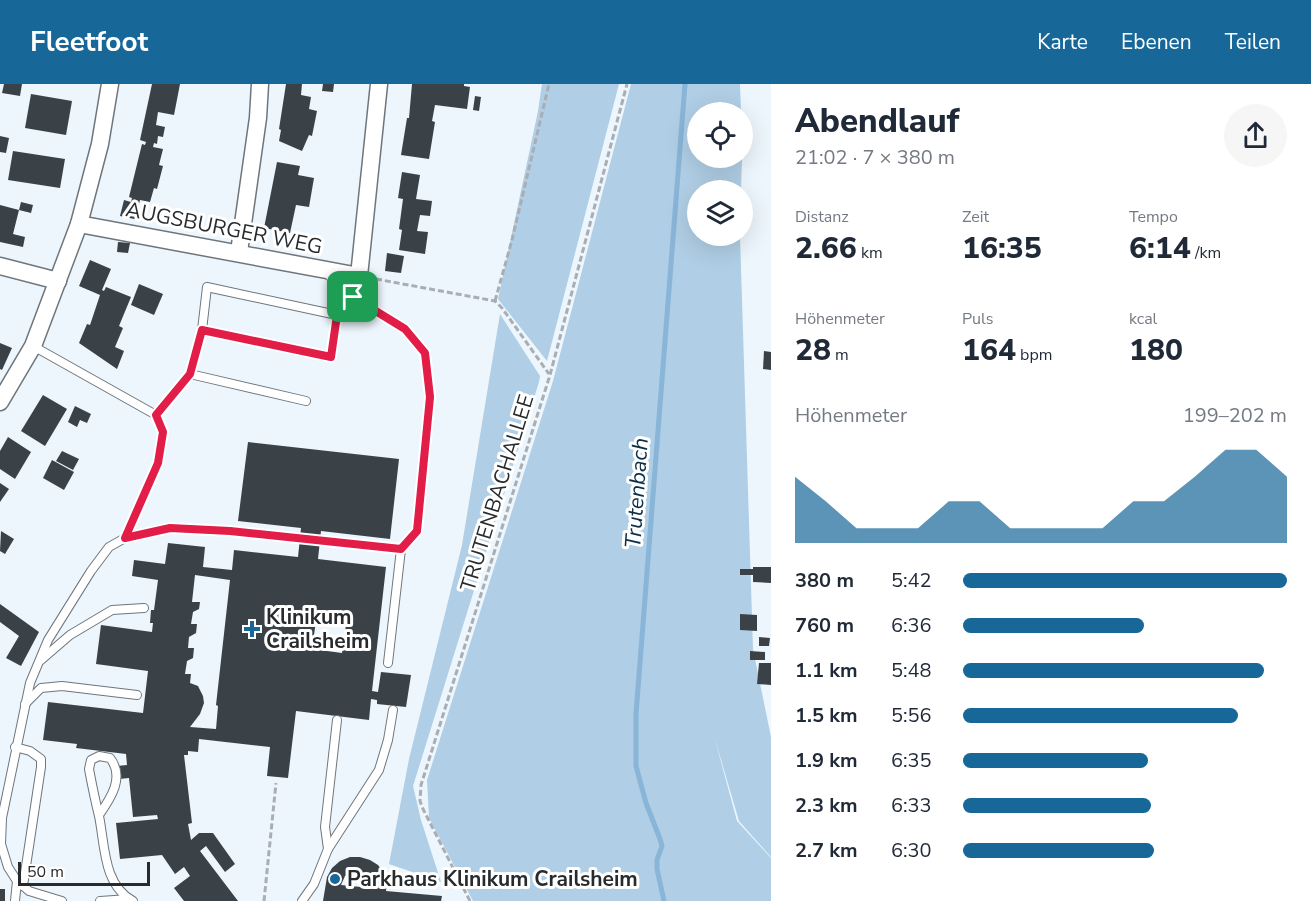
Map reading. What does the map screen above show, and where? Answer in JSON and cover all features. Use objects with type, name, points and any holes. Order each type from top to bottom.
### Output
[{"type":"street","points":[[0,402],[33,346],[80,224],[100,144],[110,84]]},
{"type":"street","points":[[239,252],[258,118],[260,84]]},
{"type":"street","points":[[359,276],[379,84]]},
{"type":"street","name":"AUGSBURGER WEG","points":[[80,224],[359,276]]},
{"type":"street","points":[[0,266],[58,281]]},
{"type":"lane","points":[[324,269],[342,290],[405,329],[425,353],[430,397],[417,531],[401,549],[388,663]]},
{"type":"lane","points":[[156,415],[190,374],[202,330],[207,287],[337,315]]},
{"type":"lane","points":[[202,330],[331,357],[337,315],[353,297]]},
{"type":"lane","points":[[33,346],[156,415],[163,432],[158,463],[125,538]]},
{"type":"lane","points":[[190,374],[306,401]]},
{"type":"lane","points":[[62,901],[29,891],[8,867],[1,844],[2,818],[25,704],[39,662],[48,640],[91,571],[109,547],[125,538],[170,528],[230,531],[401,549]]},
{"type":"lane","points":[[39,662],[70,635],[112,610],[144,608]]},
{"type":"lane","points":[[25,704],[42,688],[62,686],[137,695]]},
{"type":"lane","points":[[302,901],[314,884],[328,849],[379,770],[388,740],[393,711]]},
{"type":"lane","points":[[328,849],[325,827],[337,720]]},
{"type":"lane","points":[[15,747],[41,759],[15,901]]},
{"type":"lane","points":[[99,815],[114,792],[117,778],[115,765],[110,758],[99,756],[91,760],[89,769],[110,873],[117,887],[131,900]]},
{"type":"lane","points":[[100,901],[131,900]]},
{"type":"path","points":[[495,301],[549,84]]},
{"type":"path","name":"TRUTENBACHALLEE","points":[[470,901],[423,809],[420,801],[421,785],[550,375],[627,84]]},
{"type":"path","points":[[359,276],[495,301],[550,375]]},
{"type":"path","points":[[264,901],[276,783]]},
{"type":"shaded area","points":[[542,84],[619,84],[547,361],[498,299]]},
{"type":"shaded area","points":[[631,84],[740,84],[741,102],[687,102],[687,168],[742,168],[741,180],[687,180],[687,246],[740,246],[753,649],[771,737],[771,857],[739,821],[714,736],[737,821],[771,858],[771,901],[473,901],[429,818],[427,780],[553,381]]},
{"type":"shaded area","points":[[500,314],[540,376],[413,786],[421,820],[441,882],[389,864],[409,759],[462,545]]},
{"type":"building","points":[[4,84],[22,84],[20,96],[2,93]]},
{"type":"building","points":[[152,84],[180,84],[174,115],[158,112],[156,125],[165,127],[163,137],[158,136],[157,144],[154,143],[153,147],[163,149],[159,165],[163,166],[157,189],[154,188],[150,202],[140,200],[137,211],[146,213],[144,221],[120,216],[124,200],[131,202],[132,198],[129,197],[142,144],[145,145],[146,142],[140,140]]},
{"type":"building","points":[[286,84],[302,84],[301,95],[311,97],[309,109],[317,111],[312,136],[309,135],[302,151],[279,141]]},
{"type":"building","points":[[323,84],[334,84],[333,92],[322,91]]},
{"type":"building","points":[[412,84],[464,84],[470,87],[467,109],[435,105],[432,121],[435,122],[429,159],[401,155],[407,118],[409,118]]},
{"type":"building","points":[[31,94],[72,101],[66,135],[25,128]]},
{"type":"building","points":[[475,96],[481,97],[479,111],[473,110]]},
{"type":"building","points":[[0,136],[9,138],[6,153],[0,152]]},
{"type":"building","points":[[13,151],[65,159],[60,188],[8,180]]},
{"type":"building","points":[[277,162],[300,166],[298,175],[314,178],[309,207],[296,205],[290,233],[264,228]]},
{"type":"building","points":[[402,172],[420,175],[416,199],[432,201],[430,216],[420,215],[417,231],[428,232],[425,254],[399,250],[403,199],[398,198]]},
{"type":"building","points":[[21,202],[33,205],[31,213],[19,210]]},
{"type":"building","points":[[0,205],[19,210],[13,234],[25,237],[23,247],[0,242]]},
{"type":"building","points":[[118,242],[130,243],[128,253],[117,252]]},
{"type":"building","points":[[387,253],[404,256],[401,273],[385,271]]},
{"type":"building","points":[[90,260],[111,269],[102,290],[104,291],[106,287],[131,297],[119,326],[123,328],[115,347],[124,351],[117,369],[79,343],[87,324],[90,325],[100,295],[79,286]]},
{"type":"building","points":[[139,284],[163,294],[154,315],[131,305]]},
{"type":"building","points":[[0,343],[12,348],[2,370],[0,369]]},
{"type":"building","points":[[764,351],[771,352],[771,370],[763,369]]},
{"type":"building","points":[[43,395],[67,409],[45,446],[21,431]]},
{"type":"building","points":[[75,406],[91,414],[87,423],[80,420],[77,427],[68,422]]},
{"type":"building","points":[[8,437],[31,452],[15,479],[0,469],[0,451]]},
{"type":"building","points":[[248,442],[399,459],[390,539],[321,531],[318,559],[386,567],[372,691],[378,692],[381,672],[411,675],[406,707],[377,704],[377,700],[371,699],[369,720],[296,711],[288,778],[267,776],[270,747],[199,739],[198,752],[188,751],[188,755],[184,755],[192,823],[188,824],[191,840],[199,833],[213,833],[235,864],[225,872],[206,846],[200,851],[238,901],[184,901],[174,888],[190,876],[184,867],[175,874],[162,855],[120,859],[116,823],[158,819],[157,815],[133,817],[129,778],[119,779],[117,766],[127,765],[126,754],[76,748],[77,744],[43,740],[48,702],[143,713],[148,671],[96,664],[101,625],[152,632],[151,610],[154,610],[158,580],[132,576],[134,560],[165,564],[168,543],[205,547],[203,567],[232,570],[234,550],[298,557],[301,528],[238,521]],"holes":[[[195,575],[230,580],[216,705],[218,706],[216,729],[190,727],[200,714],[204,703],[198,686],[190,683],[191,674],[185,674],[187,661],[193,658],[194,648],[188,648],[189,637],[196,633],[197,624],[191,624],[193,612],[199,609],[200,602],[192,602]],[[316,621],[346,625],[342,653],[312,649]]]},
{"type":"building","points":[[62,451],[79,459],[73,470],[56,461]]},
{"type":"building","points":[[52,460],[74,472],[64,490],[43,478]]},
{"type":"building","points":[[0,483],[9,489],[0,502]]},
{"type":"building","points":[[1,531],[14,539],[5,554],[0,551]]},
{"type":"building","points":[[753,567],[771,567],[771,583],[753,582],[753,575],[740,575],[740,569],[753,569]]},
{"type":"building","points":[[0,604],[39,632],[21,666],[6,658],[19,636],[0,622]]},
{"type":"building","points":[[740,614],[757,615],[757,631],[740,630]]},
{"type":"building","points":[[759,637],[770,638],[769,646],[759,646]]},
{"type":"building","points":[[750,651],[765,652],[765,660],[750,660]]},
{"type":"building","points":[[759,663],[771,663],[771,685],[757,684]]},
{"type":"building","name":"Parkhaus Klinikum Crailsheim","points":[[350,857],[370,860],[384,873],[387,883],[386,891],[442,896],[441,901],[323,901],[327,877],[340,861]],"holes":[[[353,871],[366,874],[371,888],[341,885],[345,876]]]},
{"type":"building","points":[[0,889],[5,889],[5,901],[0,901]]},
{"type":"waterway","name":"Trutenbach","points":[[664,901],[657,869],[657,860],[662,846],[646,803],[636,766],[636,714],[685,84]]},
{"type":"place","name":"Klinikum Crailsheim","points":[[252,629]]},
{"type":"place","name":"Parkhaus Klinikum Crailsheim","points":[[335,879]]},
{"type":"route","points":[[353,297],[405,329],[425,353],[430,397],[417,531],[401,549],[230,531],[170,528],[125,538],[158,463],[163,432],[156,415],[190,374],[202,330],[331,357],[337,315],[353,297]]}]
